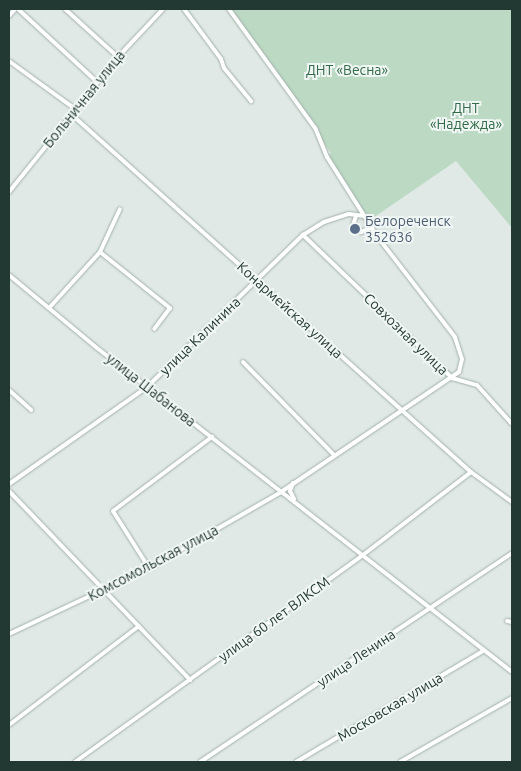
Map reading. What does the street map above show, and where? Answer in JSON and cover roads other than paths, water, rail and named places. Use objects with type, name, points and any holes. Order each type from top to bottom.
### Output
[{"type":"street","points":[[9,16],[16,9],[97,82]]},
{"type":"street","points":[[65,9],[118,57]]},
{"type":"street","points":[[152,9],[158,14]]},
{"type":"street","name":"Больничная улица","points":[[9,192],[118,57],[163,9]]},
{"type":"street","points":[[184,9],[221,59],[224,68],[251,101]]},
{"type":"street","points":[[229,9],[315,128],[327,157],[372,227],[455,337],[462,358],[459,372],[452,378]]},
{"type":"street","points":[[9,61],[75,109]]},
{"type":"street","name":"Конармейская улица","points":[[71,114],[471,472],[512,502]]},
{"type":"street","points":[[49,308],[100,252],[120,209]]},
{"type":"street","name":"улица Калинина","points":[[9,484],[148,387],[303,235],[324,222],[349,214],[366,216]]},
{"type":"street","points":[[356,216],[353,225],[361,232],[372,227]]},
{"type":"street","name":"Совхозная улица","points":[[303,235],[452,378],[477,385],[512,424]]},
{"type":"street","points":[[100,252],[170,308],[154,329]]},
{"type":"street","name":"улица Шабанова","points":[[9,275],[281,492],[295,501],[512,672]]},
{"type":"street","points":[[243,362],[334,455]]},
{"type":"street","name":"Комсомольская улица","points":[[9,634],[106,590],[149,568],[281,492],[452,378]]},
{"type":"street","points":[[9,390],[31,410]]},
{"type":"street","points":[[149,568],[113,511],[184,461],[212,437]]},
{"type":"street","name":"улица 60 лет ВЛКСМ","points":[[75,762],[363,554],[471,472]]},
{"type":"street","name":"улица Шабанова","points":[[293,483],[290,491],[295,501]]},
{"type":"street","points":[[9,491],[106,590],[190,680]]},
{"type":"street","name":"улица Ленина","points":[[200,762],[512,553]]},
{"type":"street","points":[[507,622],[512,622]]},
{"type":"street","points":[[9,726],[140,626]]},
{"type":"street","name":"Московская улица","points":[[296,762],[483,651]]},
{"type":"street","points":[[400,762],[512,698]]},
{"type":"place","name":"Белореченск 352636","points":[[355,229]]},
{"type":"park label","name":"ДНТ «Весна»","points":[[347,70]]},
{"type":"park label","name":"ДНТ «Надежда»","points":[[466,116]]}]
